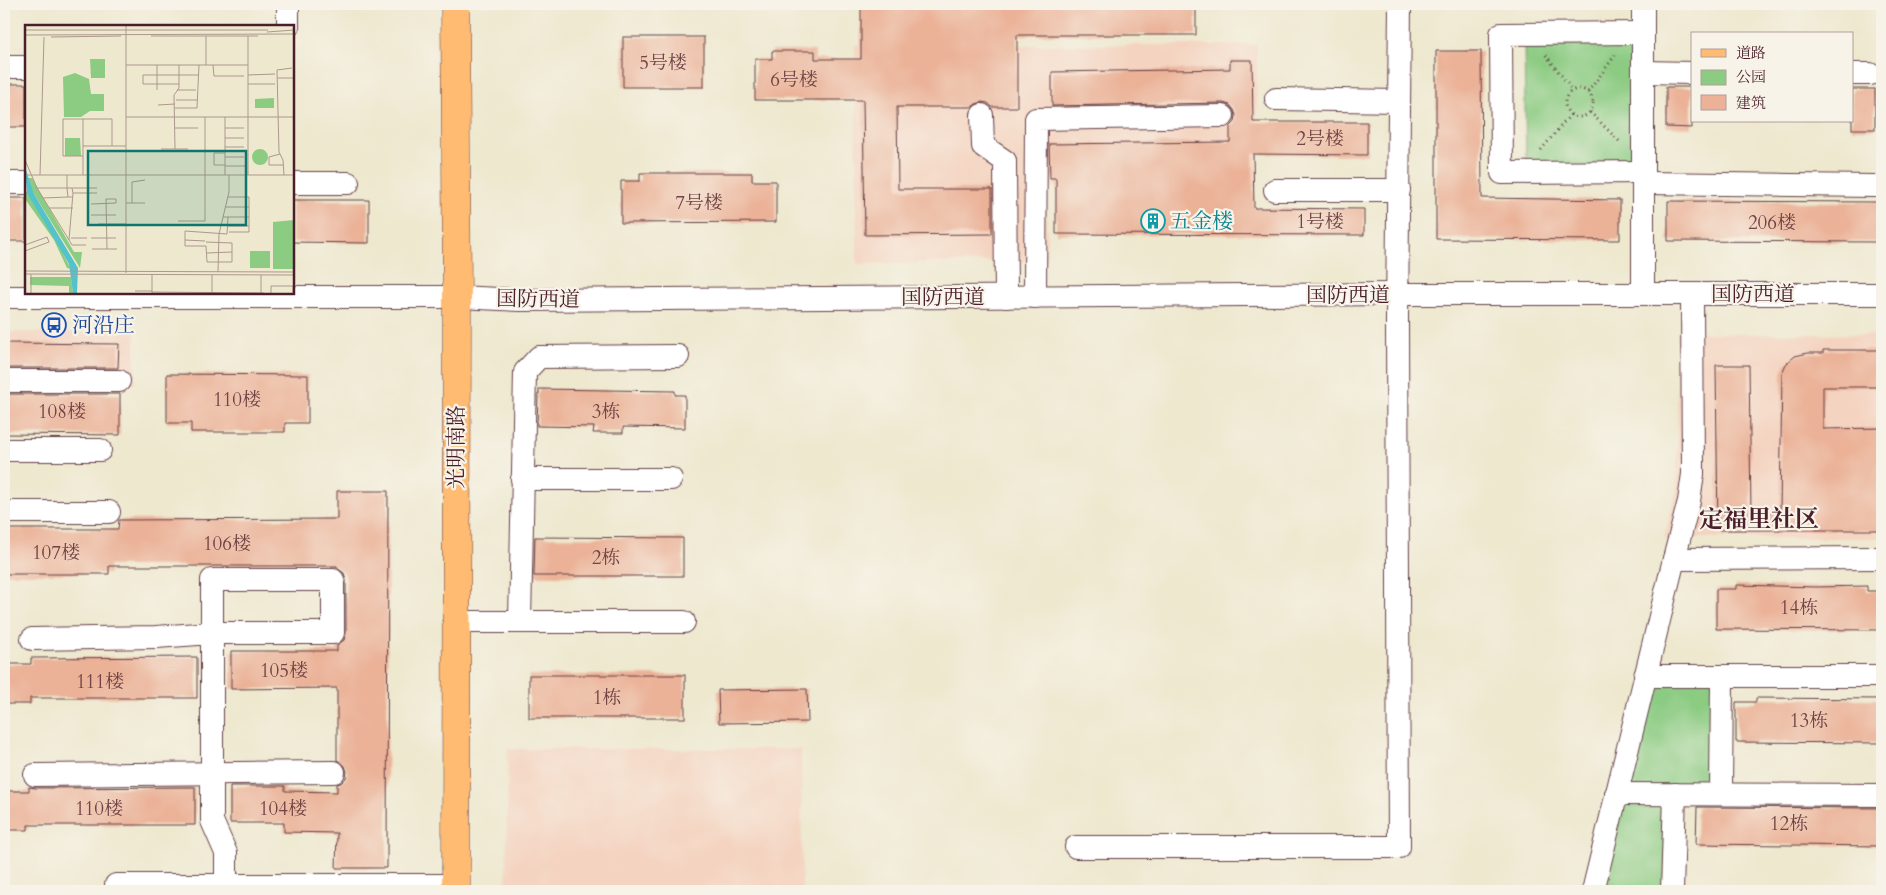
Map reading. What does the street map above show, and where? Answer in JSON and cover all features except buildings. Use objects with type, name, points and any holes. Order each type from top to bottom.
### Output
[{"type":"main road","name":"光明南路","points":[[455,4],[457,297],[456,888]]},
{"type":"street","points":[[288,4],[288,25]]},
{"type":"street","points":[[1076,847],[1399,847],[1398,294],[1400,4]]},
{"type":"street","points":[[1643,4],[1637,33],[1643,72],[1643,294]]},
{"type":"street","points":[[1637,33],[1501,34],[1502,173],[1643,173],[1874,186]]},
{"type":"street","points":[[4,67],[25,67]]},
{"type":"street","points":[[1643,72],[1691,73]]},
{"type":"street","points":[[1276,100],[1399,100]]},
{"type":"street","points":[[982,115],[983,146],[1005,161],[1006,297]]},
{"type":"street","points":[[1035,297],[1036,119],[1223,116]]},
{"type":"street","points":[[4,183],[25,183]]},
{"type":"street","points":[[294,183],[348,183]]},
{"type":"street","points":[[1275,190],[1399,190]]},
{"type":"street","name":"国防西道","points":[[4,297],[457,297],[520,300],[1398,294],[1882,294]]},
{"type":"street","points":[[1592,891],[1689,501],[1693,474],[1692,294]]},
{"type":"street","points":[[520,622],[525,372],[539,357],[678,356]]},
{"type":"street","points":[[4,380],[118,381]]},
{"type":"street","points":[[4,450],[100,450]]},
{"type":"street","points":[[522,480],[671,480]]},
{"type":"street","points":[[4,512],[109,512]]},
{"type":"street","points":[[1674,558],[1882,558]]},
{"type":"street","points":[[32,639],[156,637],[212,633],[333,633],[333,580],[212,580],[212,633],[212,773],[212,821],[226,854],[226,888]]},
{"type":"street","points":[[456,622],[684,622]]},
{"type":"street","points":[[1645,676],[1882,676]]},
{"type":"street","points":[[1721,794],[1722,676]]},
{"type":"street","points":[[34,775],[334,772]]},
{"type":"street","points":[[1616,794],[1882,795]]},
{"type":"street","points":[[1672,891],[1675,794]]},
{"type":"street","points":[[116,885],[226,888],[456,888]]},
{"type":"path","points":[[1588,92],[1637,33]]},
{"type":"path","points":[[1529,34],[1573,90]]},
{"type":"path","points":[[1580,89],[1588,92],[1593,99],[1593,108],[1583,117],[1571,114],[1567,109],[1566,100],[1573,90],[1580,89]]},
{"type":"path","points":[[1590,112],[1643,173]]},
{"type":"path","points":[[1523,173],[1571,114]]},
{"type":"shaded area","points":[[855,45],[1257,45],[1257,187],[1047,187],[1047,261],[857,264]]},
{"type":"shaded area","points":[[4,332],[135,332],[135,384],[4,383]]},
{"type":"shaded area","points":[[1677,333],[1882,335],[1882,538],[1664,538],[1677,487]]},
{"type":"shaded area","points":[[508,749],[801,749],[802,891],[506,891]]},
{"type":"green space","points":[[1632,40],[1633,168],[1526,170],[1524,42]]},
{"type":"green space","points":[[1651,679],[1719,679],[1717,790],[1626,789]]},
{"type":"green space","points":[[1621,801],[1667,802],[1665,891],[1600,891]]},
{"type":"place","name":"五金楼","points":[[1153,221]]},
{"type":"place","name":"河沿庄","points":[[54,325]]},
{"type":"district","name":"定福里社区","points":[[1759,519]]}]
